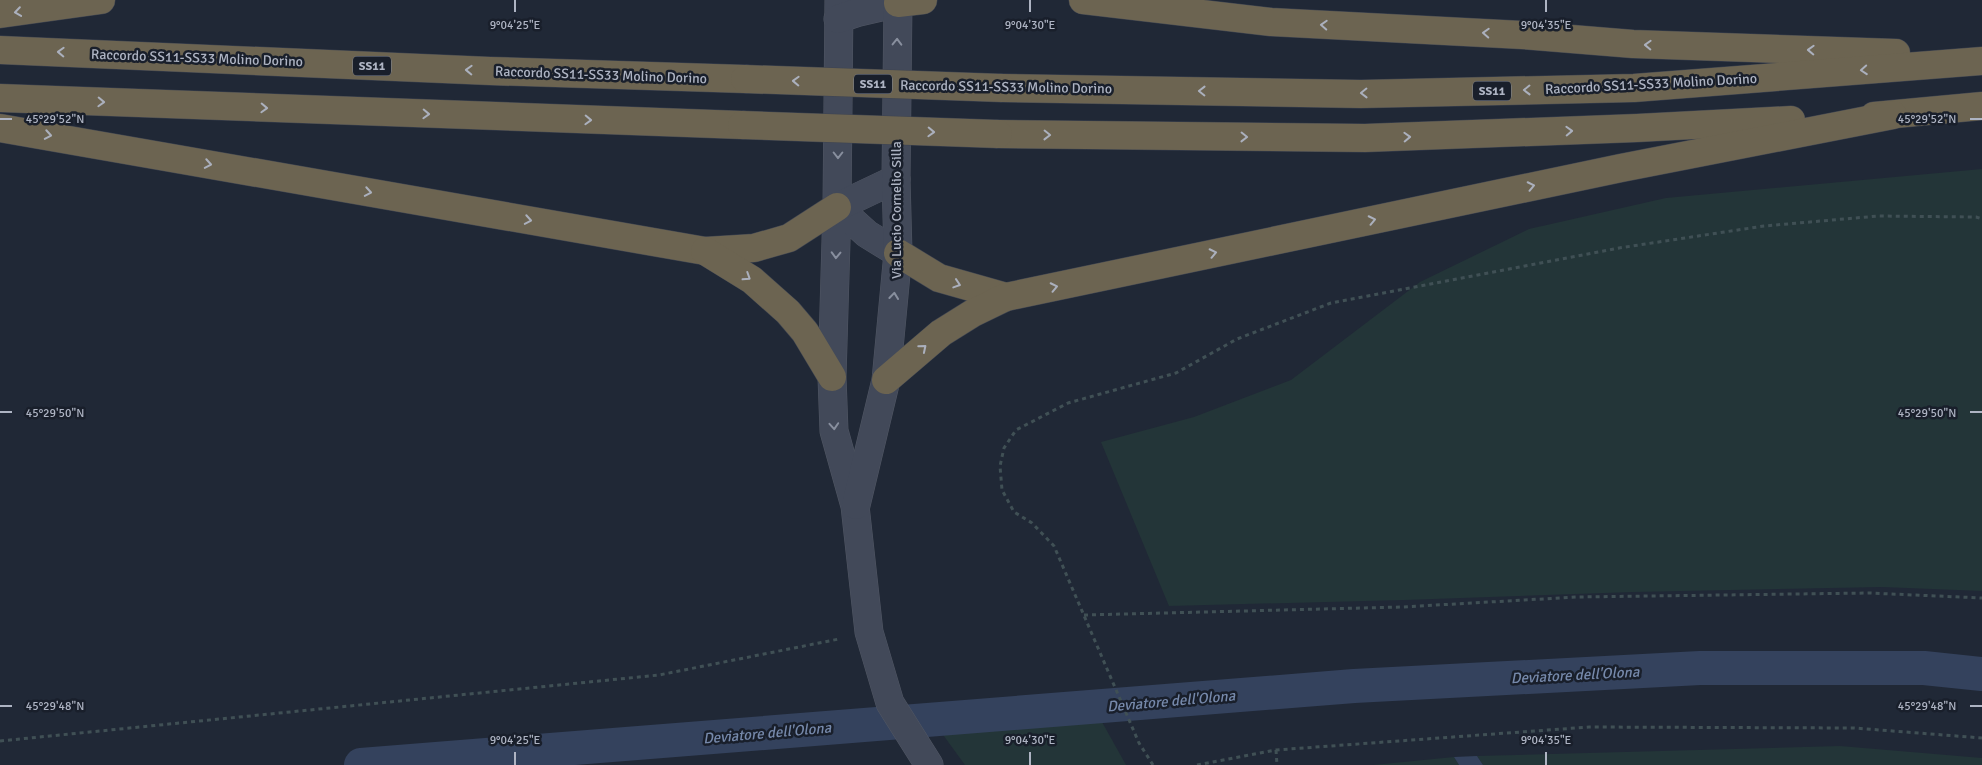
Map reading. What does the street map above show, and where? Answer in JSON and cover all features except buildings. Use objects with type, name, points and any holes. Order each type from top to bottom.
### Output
[{"type":"highway","points":[[0,14],[101,0]]},
{"type":"highway","points":[[1083,0],[1271,22],[1522,34],[1633,44],[1982,56]]},
{"type":"highway","name":"Raccordo SS11-SS33 Molino Dorino","points":[[0,50],[490,71],[1002,88],[1361,94],[1634,88],[1982,61]]},
{"type":"highway","points":[[0,98],[998,134],[1365,138],[1637,128],[1893,115],[1982,106]]},
{"type":"highway","points":[[886,380],[941,333],[973,313],[1006,297],[1621,168],[1893,115]]},
{"type":"highway","points":[[0,128],[705,252],[754,248],[789,238],[838,207]]},
{"type":"highway","points":[[705,252],[752,280],[788,312],[805,332],[832,377]]},
{"type":"highway","points":[[898,253],[939,278],[1006,297]]},
{"type":"street","points":[[838,10],[859,12],[903,1]]},
{"type":"street","name":"Via Lucio Cornelio Silla","points":[[855,506],[886,380],[898,253],[896,179],[903,1]]},
{"type":"street","name":"Via Lucio Cornelio Silla","points":[[838,10],[838,207],[832,377],[834,432],[855,506],[871,639],[890,703],[929,765]]},
{"type":"street","points":[[896,179],[838,207],[867,234],[898,253]]},
{"type":"path","points":[[1153,765],[1138,743],[1054,546],[1032,523],[1014,512],[1002,490],[1000,466],[1004,448],[1016,430],[1068,403],[1176,373],[1236,339],[1331,303],[1619,248],[1764,226],[1878,216],[1976,217],[1982,219]]},
{"type":"path","points":[[1084,615],[1402,607],[1577,597],[1869,594],[1982,598]]},
{"type":"path","points":[[0,741],[659,675],[771,654],[871,639]]},
{"type":"path","points":[[1197,765],[1276,750],[1589,727],[1854,728],[1982,738]]},
{"type":"path","points":[[1276,750],[1278,765]]},
{"type":"shaded area","points":[[1982,169],[1982,591],[1882,587],[1633,592],[1169,606],[1101,442],[1194,417],[1291,380],[1420,282],[1529,229],[1666,198]]},
{"type":"shaded area","points":[[1102,722],[1126,765],[965,765],[941,732]]},
{"type":"shaded area","points":[[1840,746],[1982,758],[1982,765],[1483,765],[1477,756]]},
{"type":"shaded area","points":[[1454,757],[1459,765],[1373,765]]},
{"type":"water","points":[[1477,756],[1483,765],[1459,765],[1454,757]]},
{"type":"waterway","name":"Deviatore dell'Olona","points":[[361,765],[1354,686],[1700,668],[1924,668],[1982,674]]}]
